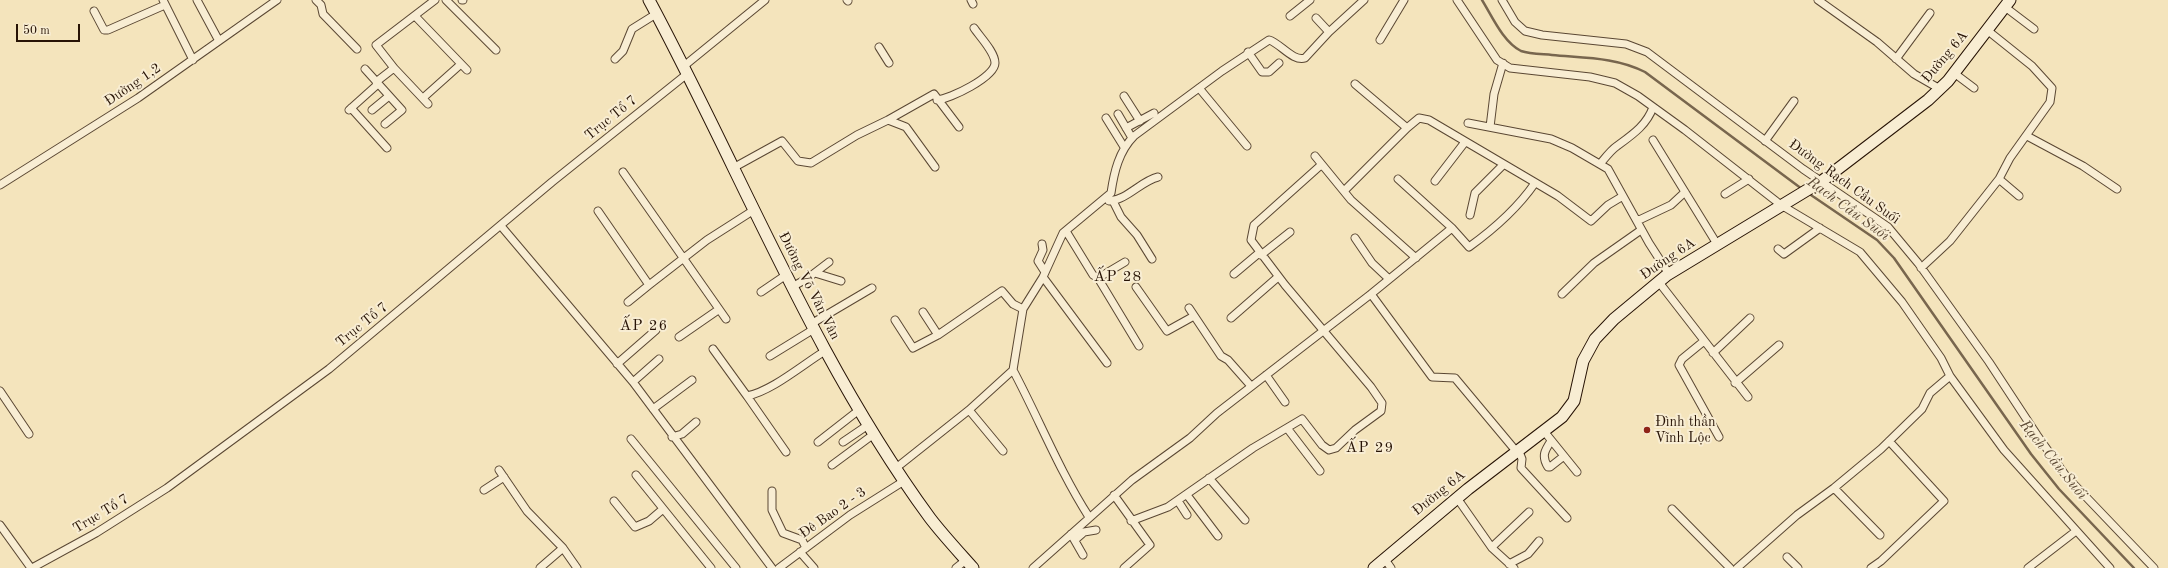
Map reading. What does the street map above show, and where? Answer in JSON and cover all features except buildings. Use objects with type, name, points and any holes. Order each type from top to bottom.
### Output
[{"type":"street","points":[[197,0],[219,41]]},
{"type":"street","name":"Đường 1,2","points":[[0,185],[106,120],[277,0]]},
{"type":"street","points":[[316,0],[321,5],[323,14],[357,49]]},
{"type":"street","points":[[428,104],[394,68],[376,45],[435,0]]},
{"type":"street","points":[[446,0],[496,50]]},
{"type":"street","name":"Đường Võ Văn Vân","points":[[649,0],[686,70],[786,276],[825,351],[859,410],[904,481],[931,520],[969,564]]},
{"type":"street","name":"Trục Tổ 7","points":[[31,568],[96,533],[167,488],[329,369],[686,70],[764,0]]},
{"type":"street","points":[[1290,16],[1310,0]]},
{"type":"street","points":[[1089,517],[1058,465],[1043,427],[1013,370],[1023,309],[1044,274],[1063,233],[1111,193],[1113,179],[1124,147],[1132,138],[1248,52],[1269,40],[1278,43],[1294,56],[1302,59],[1364,0]]},
{"type":"street","points":[[1380,40],[1404,0]]},
{"type":"street","points":[[1457,0],[1497,60],[1510,68],[1590,77],[1615,83],[1653,107],[1783,204],[1860,252],[1902,302],[1940,358],[1950,376],[2004,450],[2110,568]]},
{"type":"street","name":"Đường Rạch Cầu Suối","points":[[1502,0],[1515,22],[1525,30],[1542,35],[1626,44],[1647,52],[1820,182],[1888,227],[1921,268],[1989,362],[2066,476],[2154,568]]},
{"type":"street","points":[[1818,0],[1877,42],[1914,74],[1940,89]]},
{"type":"street","points":[[94,11],[104,30],[108,30],[164,3],[193,60]]},
{"type":"street","points":[[2007,3],[2034,28]]},
{"type":"street","name":"Đường 6A","points":[[1374,568],[1384,558],[1517,450],[1562,417],[1574,401],[1583,361],[1595,339],[1614,319],[1669,274],[1820,182],[1940,89],[1954,73],[2007,3]]},
{"type":"street","points":[[1896,59],[1930,13]]},
{"type":"street","points":[[615,59],[623,51],[632,29],[656,14]]},
{"type":"street","points":[[415,16],[464,67],[423,98]]},
{"type":"street","points":[[1316,18],[1329,32]]},
{"type":"street","points":[[937,100],[944,99],[948,93],[988,76],[993,70],[995,62],[991,53],[974,28]]},
{"type":"street","points":[[1921,268],[1950,242],[1999,179],[2010,158],[2050,102],[2052,88],[2032,66],[1987,30]]},
{"type":"street","points":[[879,47],[889,63]]},
{"type":"street","points":[[1248,52],[1262,72],[1269,72],[1279,63]]},
{"type":"street","points":[[1490,127],[1494,94],[1502,63]]},
{"type":"street","points":[[387,148],[350,109],[394,68]]},
{"type":"street","points":[[365,69],[402,110],[385,124]]},
{"type":"street","points":[[1954,73],[1974,88]]},
{"type":"street","points":[[1355,84],[1407,128]]},
{"type":"street","points":[[1199,88],[1247,146]]},
{"type":"street","points":[[733,168],[782,141],[798,161],[811,163],[857,135],[888,120],[934,94],[937,100],[959,127]]},
{"type":"street","points":[[372,110],[389,96]]},
{"type":"street","points":[[1124,96],[1140,121]]},
{"type":"street","points":[[1765,141],[1794,101]]},
{"type":"street","points":[[1600,164],[1617,146],[1638,131],[1651,113],[1653,107]]},
{"type":"street","points":[[1126,128],[1154,113]]},
{"type":"street","points":[[1118,114],[1132,138]]},
{"type":"street","points":[[1106,118],[1124,147]]},
{"type":"street","points":[[1345,190],[1407,128],[1419,118],[1424,119],[1535,183],[1578,209],[1591,221],[1608,205],[1623,196]]},
{"type":"street","points":[[888,120],[906,127],[935,167]]},
{"type":"street","points":[[1468,123],[1551,139],[1608,169],[1641,230],[1669,274]]},
{"type":"street","points":[[2027,136],[2083,166],[2117,189]]},
{"type":"street","points":[[1653,140],[1717,244]]},
{"type":"street","points":[[1434,181],[1465,142]]},
{"type":"street","points":[[1315,156],[1321,165],[1345,190],[1351,200],[1416,258]]},
{"type":"street","points":[[1131,521],[1168,507],[1253,448],[1302,419],[1322,445],[1329,450],[1336,448],[1355,430],[1381,411],[1382,403],[1371,387],[1278,277],[1251,240],[1254,225],[1321,165]]},
{"type":"street","points":[[1470,215],[1475,194],[1503,165]]},
{"type":"street","points":[[623,172],[726,320]]},
{"type":"street","points":[[1103,201],[1113,201],[1151,179],[1158,177]]},
{"type":"street","points":[[1398,179],[1452,228],[1469,247],[1524,199],[1535,183]]},
{"type":"street","points":[[1726,194],[1749,179]]},
{"type":"street","points":[[1999,179],[2018,196]]},
{"type":"street","points":[[1637,221],[1671,205],[1685,192]]},
{"type":"street","points":[[1113,201],[1121,217],[1138,235],[1152,259]]},
{"type":"street","points":[[628,302],[683,259],[754,210]]},
{"type":"street","points":[[598,211],[649,285]]},
{"type":"street","points":[[501,226],[633,382],[672,437],[772,568]]},
{"type":"street","points":[[1033,568],[1074,536],[1089,517],[1114,495],[1190,438],[1217,413],[1323,332],[1452,228]]},
{"type":"street","points":[[1778,249],[1784,254],[1790,251],[1820,228]]},
{"type":"street","points":[[1562,294],[1594,263],[1641,230]]},
{"type":"street","points":[[1066,231],[1093,275],[1098,278],[1139,346]]},
{"type":"street","points":[[1234,274],[1290,232]]},
{"type":"street","points":[[1355,238],[1372,263],[1389,279]]},
{"type":"street","points":[[1042,244],[1043,250],[1038,261],[1044,274],[1107,363]]},
{"type":"street","points":[[792,287],[815,273],[829,262]]},
{"type":"street","points":[[1098,278],[1125,262]]},
{"type":"street","points":[[815,273],[841,281]]},
{"type":"street","points":[[761,292],[786,276]]},
{"type":"street","points":[[1231,318],[1278,277]]},
{"type":"street","points":[[1658,282],[1735,383],[1748,397]]},
{"type":"street","points":[[1136,287],[1167,331],[1194,316]]},
{"type":"street","points":[[770,356],[872,288]]},
{"type":"street","points":[[895,320],[913,348],[938,335],[1002,291],[1013,304],[1023,309]]},
{"type":"street","points":[[1371,294],[1432,377],[1454,378],[1517,450],[1522,459],[1521,468],[1567,518]]},
{"type":"street","points":[[1189,308],[1221,356],[1228,360],[1251,386]]},
{"type":"street","points":[[679,337],[718,310]]},
{"type":"street","points":[[923,312],[938,335]]},
{"type":"street","points":[[1713,353],[1750,318]]},
{"type":"street","points":[[618,364],[656,330]]},
{"type":"street","points":[[1704,341],[1682,359],[1679,365],[1719,436]]},
{"type":"street","points":[[1735,383],[1779,345]]},
{"type":"street","points":[[713,349],[786,452]]},
{"type":"street","points":[[747,396],[755,394],[771,386],[825,351]]},
{"type":"street","points":[[633,382],[659,359]]},
{"type":"street","points":[[896,468],[968,410],[1013,370]]},
{"type":"street","points":[[1266,375],[1285,402]]},
{"type":"street","points":[[1737,568],[1797,515],[1834,488],[1889,441],[1922,409],[1930,393],[1950,376]]},
{"type":"street","points":[[653,410],[692,380]]},
{"type":"street","points":[[0,391],[29,434]]},
{"type":"street","points":[[818,442],[859,410]]},
{"type":"street","points":[[968,410],[1003,451]]},
{"type":"street","points":[[672,437],[682,434],[696,422]]},
{"type":"street","points":[[1287,428],[1320,471]]},
{"type":"street","points":[[843,442],[871,429]]},
{"type":"street","points":[[832,465],[871,429]]},
{"type":"street","points":[[1543,430],[1577,472]]},
{"type":"street","points":[[631,439],[736,568]]},
{"type":"street","points":[[1551,440],[1544,451],[1544,461],[1548,467],[1564,456]]},
{"type":"street","points":[[1871,568],[1881,561],[1944,501],[1889,441]]},
{"type":"street","points":[[499,470],[527,511],[562,548],[577,568]]},
{"type":"street","points":[[636,475],[711,568]]},
{"type":"street","points":[[484,490],[504,477]]},
{"type":"street","points":[[1209,478],[1245,520]]},
{"type":"street","name":"Đê Bao 2 - 3","points":[[779,568],[850,515],[904,481]]},
{"type":"street","points":[[1834,488],[1880,535]]},
{"type":"street","points":[[772,491],[772,510],[784,533],[802,540],[803,550],[814,568]]},
{"type":"street","points":[[1114,495],[1131,521],[1150,545],[1124,568]]},
{"type":"street","points":[[1186,495],[1218,536]]},
{"type":"street","points":[[1458,498],[1492,547],[1511,566],[1528,554],[1539,541]]},
{"type":"street","points":[[1178,500],[1187,515]]},
{"type":"street","points":[[614,501],[635,527],[649,521],[663,509]]},
{"type":"street","points":[[1672,509],[1730,568]]},
{"type":"street","points":[[1492,547],[1529,512]]},
{"type":"street","points":[[0,525],[31,568]]},
{"type":"street","points":[[1074,536],[1084,532],[1096,530]]},
{"type":"street","points":[[2028,568],[2076,531]]},
{"type":"street","points":[[1074,536],[1084,555]]},
{"type":"street","points":[[540,568],[562,548]]},
{"type":"street","points":[[1787,557],[1798,568]]},
{"type":"street","points":[[1384,558],[1391,568]]},
{"type":"street","points":[[956,568],[969,564]]},
{"type":"waterway","name":"Rạch Cầu Suối","points":[[1482,0],[1503,35],[1521,51],[1623,63],[1645,72],[1802,189]]},
{"type":"waterway","name":"Rạch Cầu Suối","points":[[1808,193],[1877,240],[1894,258],[2031,454],[2059,489],[2134,568]]},
{"type":"place","name":"Đình thần Vĩnh Lộc","points":[[1647,430]]},
{"type":"district","name":"ẤP 28","points":[[1118,277]]},
{"type":"district","name":"ẤP 26","points":[[644,326]]},
{"type":"district","name":"ẤP 29","points":[[1370,448]]}]
